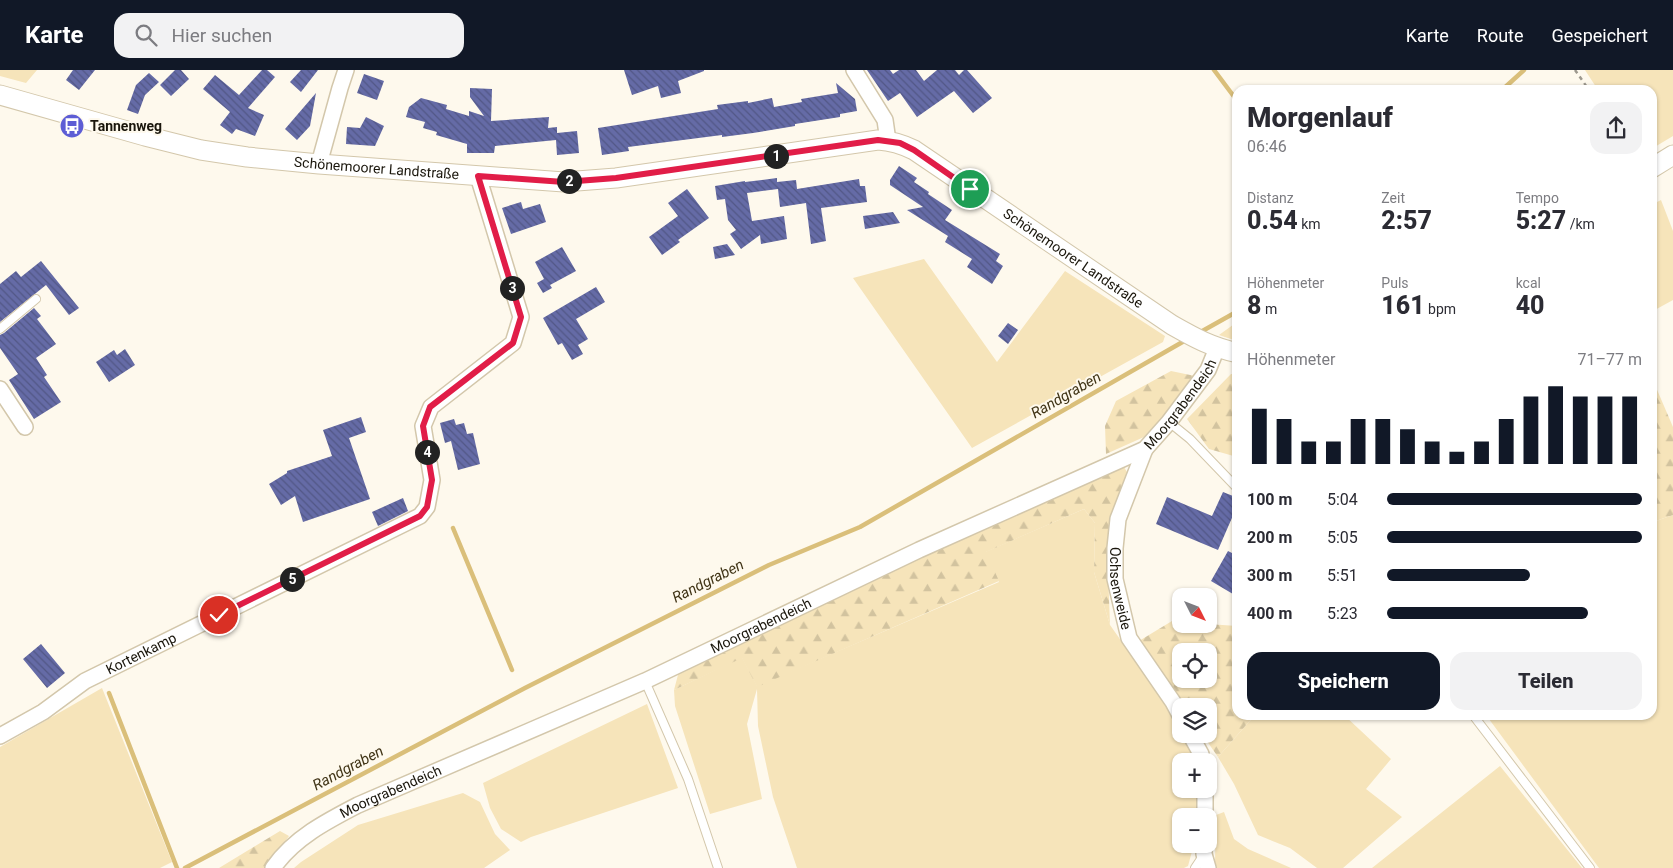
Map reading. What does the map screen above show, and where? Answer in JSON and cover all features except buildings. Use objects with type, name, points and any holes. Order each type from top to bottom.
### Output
[{"type":"street","points":[[319,164],[346,70]]},
{"type":"street","points":[[854,70],[885,120],[888,141]]},
{"type":"street","name":"Schönemoorer Landstraße","points":[[0,95],[201,150],[247,157],[319,164],[564,182],[616,178],[878,140],[900,143],[914,150],[1172,326],[1211,346],[1232,351]]},
{"type":"street","points":[[1657,165],[1673,155]]},
{"type":"street","name":"Kortenkamp","points":[[0,736],[43,712],[85,681],[420,516],[427,507],[432,480],[423,426],[430,407],[513,343],[521,317],[478,176]]},
{"type":"street","name":"Moorgrabendeich","points":[[273,868],[280,859],[316,827],[358,805],[645,681],[919,550],[1145,449],[1169,422],[1208,370],[1211,346]]},
{"type":"street","points":[[0,389],[25,427]]},
{"type":"street","name":"Ochsenweide","points":[[1145,449],[1118,519],[1115,548],[1116,579],[1129,638],[1172,699]]},
{"type":"lane","points":[[0,329],[36,299]]},
{"type":"lane","points":[[1169,422],[1190,439],[1232,483]]},
{"type":"lane","points":[[645,681],[688,779],[718,868]]},
{"type":"lane","points":[[1477,720],[1590,868]]},
{"type":"lane","points":[[1196,868],[1206,855]]},
{"type":"path","points":[[1575,70],[1586,85]]},
{"type":"green space","points":[[0,70],[37,70],[26,83],[0,76]]},
{"type":"green space","points":[[1585,70],[1673,70],[1673,136],[1657,146],[1657,85],[1595,85]]},
{"type":"green space","points":[[1661,200],[1673,231],[1673,300],[1657,309],[1657,202]]},
{"type":"green space","points":[[924,259],[997,362],[1065,271],[1165,336],[1163,342],[972,448],[853,278]]},
{"type":"green space","points":[[1232,326],[1232,339],[1219,335]]},
{"type":"green space","points":[[1171,371],[1195,376],[1177,401],[1144,437],[1106,454],[1105,426],[1116,401]]},
{"type":"green space","points":[[1232,374],[1232,456],[1209,449],[1187,419]]},
{"type":"green space","points":[[1657,390],[1673,427],[1673,515],[1657,521]]},
{"type":"green space","points":[[1123,465],[1128,474],[1116,503],[1107,546],[1110,625],[1094,572],[1095,523],[1084,509],[986,552],[999,581],[757,687],[742,658],[674,690],[679,671],[705,655]]},
{"type":"green space","points":[[1084,509],[1095,523],[1094,572],[1110,625],[1172,713],[1172,743],[1187,743],[1190,753],[1172,753],[1172,798],[1197,798],[1197,808],[1172,808],[1172,853],[1192,853],[1188,866],[1184,868],[797,868],[773,797],[758,726],[757,689],[747,724],[762,799],[710,814],[675,706],[674,690],[742,657],[757,686],[999,582],[985,552]]},
{"type":"green space","points":[[1673,515],[1673,868],[1599,868],[1490,720],[1657,720],[1657,521]]},
{"type":"green space","points":[[1172,621],[1172,633],[1217,633],[1218,625],[1232,626],[1232,720],[1251,720],[1218,757],[1208,743],[1217,743],[1217,698],[1178,698],[1139,641]]},
{"type":"green space","points":[[102,688],[172,862],[160,868],[0,868],[0,747]]},
{"type":"green space","points":[[647,704],[678,788],[521,842],[501,829],[490,808],[483,783]]},
{"type":"green space","points":[[1251,720],[1349,720],[1391,759],[1366,789],[1402,817],[1343,868],[1317,868],[1290,848],[1258,835],[1234,784],[1218,757]]},
{"type":"green space","points":[[1500,766],[1582,868],[1372,868]]},
{"type":"green space","points":[[463,793],[480,802],[495,834],[510,850],[484,868],[294,868],[358,825]]},
{"type":"green space","points":[[1224,812],[1234,839],[1248,849],[1291,868],[1217,868],[1215,862],[1215,853],[1217,853],[1217,815]]},
{"type":"green space","points":[[280,831],[289,836],[266,868],[219,868]]},
{"type":"waterway","name":"Randgraben","points":[[1214,70],[1232,94]]},
{"type":"waterway","points":[[1508,85],[1524,70]]},
{"type":"waterway","name":"Randgraben","points":[[1197,334],[1232,314]]},
{"type":"waterway","name":"Randgraben","points":[[185,868],[525,688],[769,565],[860,527],[1186,340]]},
{"type":"waterway","points":[[453,528],[512,670]]},
{"type":"waterway","points":[[109,693],[177,868]]},
{"type":"place","name":"Tannenweg","points":[[72,126]]},
{"type":"route","points":[[219,615],[420,516],[427,507],[432,480],[423,426],[430,407],[513,343],[521,317],[478,176],[564,182],[616,178],[878,140],[900,143],[914,150],[970,189]]}]
